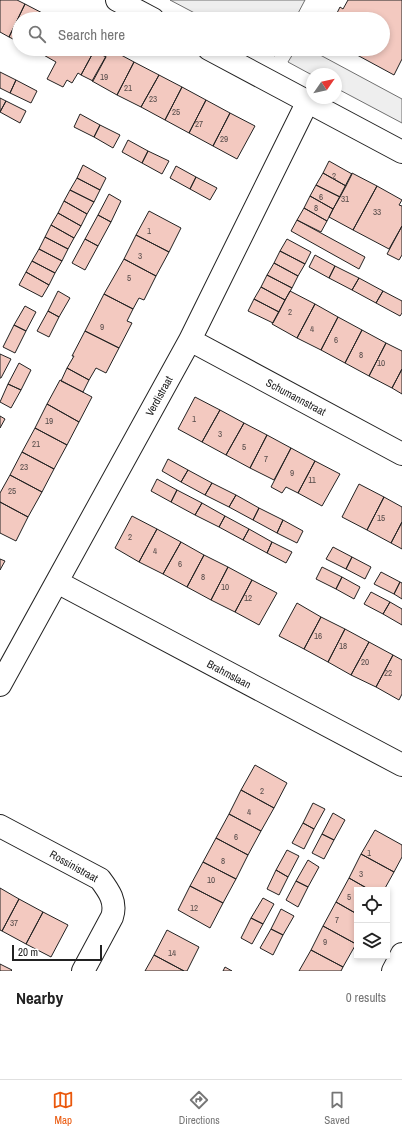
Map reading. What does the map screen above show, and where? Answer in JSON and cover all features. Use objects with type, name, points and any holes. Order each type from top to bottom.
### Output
[{"type":"street","points":[[117,0],[140,12]]},
{"type":"street","points":[[222,56],[306,101]]},
{"type":"street","name":"Verdistraat","points":[[0,685],[190,340],[307,104]]},
{"type":"street","points":[[312,104],[402,152]]},
{"type":"street","name":"Schumannstraat","points":[[190,340],[402,454]]},
{"type":"street","name":"Brahmslaan","points":[[57,582],[402,765]]},
{"type":"street","name":"Rossinistraat","points":[[0,826],[100,879],[109,890],[115,909],[83,971]]},
{"type":"street","points":[[393,971],[402,954]]},
{"type":"shaded area","points":[[170,0],[305,0],[299,12],[193,12]]},
{"type":"shaded area","points":[[292,56],[322,56],[402,99],[402,123],[342,91],[342,68],[306,68],[306,72],[288,62]]},
{"type":"building","points":[[0,0],[17,0],[25,4],[21,12],[12,12],[12,31],[9,37],[0,32]]},
{"type":"building","points":[[348,0],[402,0],[402,59],[394,75],[359,56],[390,56],[390,12],[338,12],[340,7],[343,9]]},
{"type":"building","points":[[25,4],[40,12],[21,12]]},
{"type":"building","points":[[12,31],[12,38],[9,37]]},
{"type":"building","points":[[45,56],[91,56],[81,75],[78,73],[72,83],[67,80],[63,87],[47,79],[56,62]]},
{"type":"building","points":[[91,56],[106,57],[93,81],[81,75]]},
{"type":"building","points":[[106,56],[123,56],[134,62],[117,95],[92,81]]},
{"type":"building","points":[[134,62],[159,75],[141,107],[117,95]]},
{"type":"building","points":[[0,72],[16,80],[10,93],[0,88]]},
{"type":"building","points":[[159,75],[182,87],[165,120],[141,107]]},
{"type":"building","points":[[16,80],[37,91],[31,103],[10,93]]},
{"type":"building","points":[[182,87],[206,100],[189,133],[165,120]]},
{"type":"building","points":[[0,98],[6,101],[0,112]]},
{"type":"building","points":[[206,100],[230,113],[213,146],[189,133]]},
{"type":"building","points":[[6,101],[26,111],[20,123],[0,112]]},
{"type":"building","points":[[230,113],[255,126],[237,159],[213,146]]},
{"type":"building","points":[[80,114],[100,125],[94,137],[74,127]]},
{"type":"building","points":[[100,125],[120,135],[113,148],[94,137]]},
{"type":"building","points":[[128,140],[148,151],[142,163],[122,152]]},
{"type":"building","points":[[148,151],[169,161],[162,174],[142,163]]},
{"type":"building","points":[[329,161],[352,174],[346,186],[323,173]]},
{"type":"building","points":[[83,165],[106,178],[100,190],[77,178]]},
{"type":"building","points":[[176,166],[196,177],[190,189],[170,178]]},
{"type":"building","points":[[323,173],[346,186],[340,197],[316,185]]},
{"type":"building","points":[[352,173],[377,186],[353,230],[329,217]]},
{"type":"building","points":[[196,177],[217,188],[210,200],[190,189]]},
{"type":"building","points":[[77,178],[100,190],[94,202],[70,190]]},
{"type":"building","points":[[316,185],[340,197],[333,209],[310,196]]},
{"type":"building","points":[[377,186],[402,200],[399,205],[402,206],[402,226],[389,249],[353,230]]},
{"type":"building","points":[[70,190],[94,202],[87,214],[64,201]]},
{"type":"building","points":[[109,194],[121,201],[111,222],[98,215]]},
{"type":"building","points":[[310,196],[333,209],[327,221],[304,208]]},
{"type":"building","points":[[64,201],[87,214],[81,226],[58,213]]},
{"type":"building","points":[[304,208],[327,221],[321,232],[297,220]]},
{"type":"building","points":[[149,211],[181,228],[169,252],[136,235]]},
{"type":"building","points":[[58,213],[81,226],[74,238],[51,225]]},
{"type":"building","points":[[98,215],[111,222],[98,246],[85,239]]},
{"type":"building","points":[[297,220],[365,257],[359,269],[291,231]]},
{"type":"building","points":[[51,225],[74,238],[68,249],[45,237]]},
{"type":"building","points":[[402,226],[402,255],[399,260],[387,254]]},
{"type":"building","points":[[136,235],[169,252],[156,276],[124,259]]},
{"type":"building","points":[[45,237],[68,249],[62,261],[39,249]]},
{"type":"building","points":[[85,239],[98,246],[85,270],[72,263]]},
{"type":"building","points":[[287,239],[311,252],[305,264],[280,251]]},
{"type":"building","points":[[39,249],[62,261],[55,273],[32,261]]},
{"type":"building","points":[[280,251],[305,264],[298,276],[274,263]]},
{"type":"building","points":[[315,255],[335,266],[329,278],[309,267]]},
{"type":"building","points":[[124,259],[156,276],[144,300],[139,298],[133,309],[104,294]]},
{"type":"building","points":[[32,261],[55,273],[49,285],[26,272]]},
{"type":"building","points":[[274,263],[298,276],[292,288],[267,275]]},
{"type":"building","points":[[335,266],[359,278],[352,290],[329,278]]},
{"type":"building","points":[[26,272],[49,285],[42,297],[19,285]]},
{"type":"building","points":[[267,275],[292,288],[285,300],[261,287]]},
{"type":"building","points":[[359,278],[383,291],[376,303],[352,290]]},
{"type":"building","points":[[261,287],[285,300],[279,312],[254,299]]},
{"type":"building","points":[[58,291],[70,298],[59,317],[48,311]]},
{"type":"building","points":[[290,291],[315,304],[297,338],[272,324]]},
{"type":"building","points":[[383,291],[402,301],[402,313],[400,316],[376,303]]},
{"type":"building","points":[[104,294],[133,309],[127,321],[132,323],[119,348],[85,331]]},
{"type":"building","points":[[254,299],[279,312],[273,323],[248,311]]},
{"type":"building","points":[[315,304],[338,317],[321,350],[297,338]]},
{"type":"building","points":[[25,306],[36,312],[26,331],[14,325]]},
{"type":"building","points":[[48,311],[59,317],[49,337],[37,331]]},
{"type":"building","points":[[338,317],[362,330],[345,363],[321,350]]},
{"type":"building","points":[[14,325],[26,331],[15,353],[3,347]]},
{"type":"building","points":[[362,330],[386,343],[369,376],[345,363]]},
{"type":"building","points":[[85,331],[119,348],[106,373],[96,368],[89,380],[67,368]]},
{"type":"building","points":[[386,343],[402,351],[402,369],[392,388],[369,376]]},
{"type":"building","points":[[0,354],[11,359],[1,378],[0,378]]},
{"type":"building","points":[[19,363],[31,370],[21,390],[8,384]]},
{"type":"building","points":[[67,368],[89,380],[83,392],[61,381]]},
{"type":"building","points":[[402,369],[402,394],[392,388]]},
{"type":"building","points":[[60,380],[92,397],[79,422],[47,404]]},
{"type":"building","points":[[8,384],[21,390],[11,408],[0,402]]},
{"type":"building","points":[[195,397],[220,410],[202,442],[178,429]]},
{"type":"building","points":[[47,404],[79,422],[67,445],[35,428]]},
{"type":"building","points":[[220,410],[244,423],[226,455],[202,442]]},
{"type":"building","points":[[0,416],[5,419],[0,428]]},
{"type":"building","points":[[244,423],[267,435],[250,468],[226,455]]},
{"type":"building","points":[[35,428],[67,445],[54,469],[22,452]]},
{"type":"building","points":[[267,435],[291,448],[274,480],[250,468]]},
{"type":"building","points":[[291,448],[315,461],[298,493],[286,487],[282,493],[271,487]]},
{"type":"building","points":[[22,452],[54,469],[42,492],[10,475]]},
{"type":"building","points":[[168,459],[188,470],[181,482],[162,471]]},
{"type":"building","points":[[315,461],[340,474],[322,506],[298,493]]},
{"type":"building","points":[[188,470],[212,483],[205,495],[181,482]]},
{"type":"building","points":[[10,475],[42,492],[28,517],[0,502],[0,493]]},
{"type":"building","points":[[157,479],[177,490],[171,502],[151,491]]},
{"type":"building","points":[[212,483],[236,495],[229,507],[205,495]]},
{"type":"building","points":[[359,484],[384,497],[367,530],[342,517]]},
{"type":"building","points":[[177,490],[202,503],[195,515],[171,502]]},
{"type":"building","points":[[236,495],[259,508],[253,520],[229,507]]},
{"type":"building","points":[[384,497],[402,507],[402,522],[391,543],[367,530]]},
{"type":"building","points":[[0,502],[28,517],[16,541],[0,533]]},
{"type":"building","points":[[202,503],[225,516],[219,527],[195,515]]},
{"type":"building","points":[[259,508],[283,520],[277,533],[253,520]]},
{"type":"building","points":[[132,516],[157,529],[139,562],[115,548]]},
{"type":"building","points":[[225,516],[249,529],[243,540],[219,527]]},
{"type":"building","points":[[283,520],[303,531],[297,543],[277,533]]},
{"type":"building","points":[[402,522],[402,549],[391,543]]},
{"type":"building","points":[[157,529],[181,542],[163,574],[139,562]]},
{"type":"building","points":[[249,529],[272,542],[267,553],[243,540]]},
{"type":"building","points":[[181,542],[204,555],[187,587],[163,574]]},
{"type":"building","points":[[272,542],[292,552],[286,563],[267,553]]},
{"type":"building","points":[[333,547],[352,557],[346,569],[326,559]]},
{"type":"building","points":[[204,555],[228,567],[211,600],[187,587]]},
{"type":"building","points":[[352,557],[371,567],[365,579],[346,569]]},
{"type":"building","points":[[0,559],[5,561],[0,570]]},
{"type":"building","points":[[228,567],[252,580],[235,612],[211,600]]},
{"type":"building","points":[[322,567],[342,577],[336,589],[316,579]]},
{"type":"building","points":[[381,572],[400,582],[394,594],[374,584]]},
{"type":"building","points":[[342,577],[360,587],[354,599],[336,589]]},
{"type":"building","points":[[252,580],[277,593],[259,625],[235,612]]},
{"type":"building","points":[[400,582],[402,583],[402,599],[394,594]]},
{"type":"building","points":[[371,592],[390,602],[383,614],[364,604]]},
{"type":"building","points":[[390,602],[402,609],[402,625],[383,614]]},
{"type":"building","points":[[297,603],[321,617],[304,649],[279,636]]},
{"type":"building","points":[[321,617],[345,629],[328,662],[304,649]]},
{"type":"building","points":[[345,629],[369,642],[351,675],[328,662]]},
{"type":"building","points":[[369,642],[393,655],[376,687],[351,675]]},
{"type":"building","points":[[393,655],[402,660],[402,694],[399,700],[376,687]]},
{"type":"building","points":[[255,765],[287,783],[274,808],[241,790]]},
{"type":"building","points":[[241,790],[274,808],[261,831],[229,814]]},
{"type":"building","points":[[313,803],[325,809],[314,829],[303,823]]},
{"type":"building","points":[[333,813],[345,820],[334,840],[322,834]]},
{"type":"building","points":[[229,814],[261,831],[248,855],[216,838]]},
{"type":"building","points":[[303,823],[314,829],[304,849],[292,843]]},
{"type":"building","points":[[375,830],[402,845],[402,857],[394,872],[361,854]]},
{"type":"building","points":[[322,834],[334,840],[324,859],[312,853]]},
{"type":"building","points":[[216,838],[248,855],[236,879],[203,862]]},
{"type":"building","points":[[287,850],[299,856],[288,877],[276,870]]},
{"type":"building","points":[[361,854],[394,872],[386,887],[365,887],[349,878]]},
{"type":"building","points":[[308,860],[319,867],[308,887],[296,881]]},
{"type":"building","points":[[203,862],[236,879],[223,903],[190,886]]},
{"type":"building","points":[[276,870],[288,877],[279,895],[267,889]]},
{"type":"building","points":[[349,878],[365,887],[354,887],[354,912],[336,902]]},
{"type":"building","points":[[296,881],[308,887],[298,907],[286,900]]},
{"type":"building","points":[[190,886],[223,903],[210,928],[178,910]]},
{"type":"building","points":[[0,888],[19,899],[2,931],[0,930]]},
{"type":"building","points":[[263,898],[274,904],[263,924],[251,918]]},
{"type":"building","points":[[19,899],[43,912],[26,944],[2,931]]},
{"type":"building","points":[[336,902],[354,912],[354,943],[323,926]]},
{"type":"building","points":[[281,909],[294,916],[283,935],[271,929]]},
{"type":"building","points":[[43,912],[68,925],[51,957],[26,944]]},
{"type":"building","points":[[251,918],[263,924],[252,944],[241,938]]},
{"type":"building","points":[[323,926],[354,943],[354,948],[343,967],[311,950]]},
{"type":"building","points":[[271,929],[283,935],[273,955],[260,948]]},
{"type":"building","points":[[167,930],[199,947],[187,971],[184,971],[154,955]]},
{"type":"building","points":[[311,950],[343,967],[341,971],[299,971]]},
{"type":"building","points":[[154,955],[184,971],[145,971]]},
{"type":"building","points":[[0,964],[12,970],[0,971]]},
{"type":"building","points":[[225,967],[232,971],[223,971]]}]
